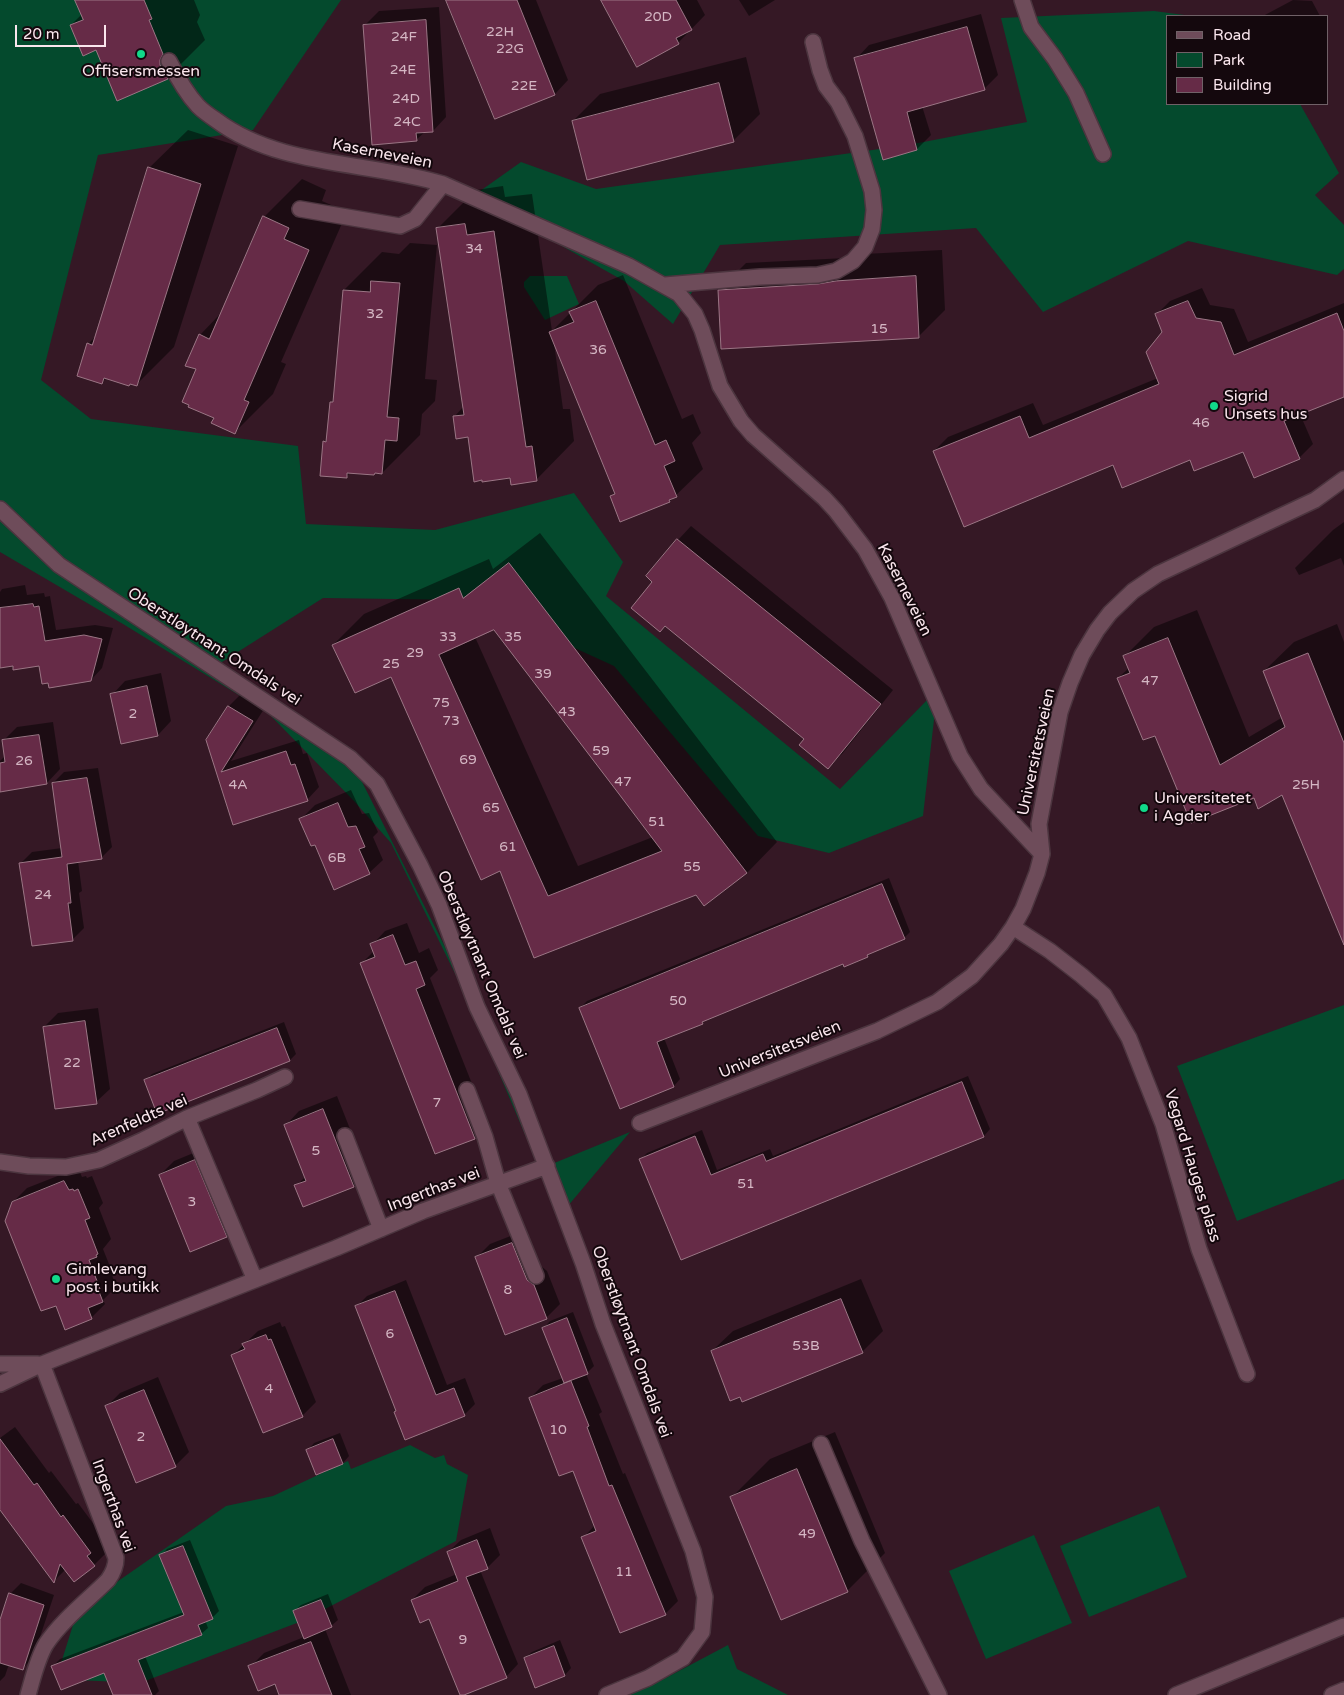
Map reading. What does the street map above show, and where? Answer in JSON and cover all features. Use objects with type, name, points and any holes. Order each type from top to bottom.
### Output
[{"type":"street","points":[[1022,0],[1031,27],[1055,59],[1076,93],[1103,154]]},
{"type":"street","points":[[665,286],[760,277],[818,275],[836,271],[853,261],[864,247],[872,229],[874,210],[872,191],[855,136],[838,102],[826,86],[813,42]]},
{"type":"street","name":"Kaserneveien","points":[[169,61],[187,94],[199,108],[231,132],[270,148],[350,166],[424,178],[443,184],[629,266],[679,294],[694,314],[702,330],[720,386],[741,421],[753,435],[824,498],[865,549],[892,598],[960,756],[981,789],[1042,854]]},
{"type":"street","points":[[300,209],[400,226],[415,219],[443,184]]},
{"type":"street","name":"Universitetsveien","points":[[640,1123],[877,1031],[937,1002],[972,976],[1001,944],[1012,927],[1023,909],[1037,873],[1042,854],[1039,824],[1060,712],[1082,656],[1110,613],[1133,592],[1158,574],[1315,500],[1344,479]]},
{"type":"street","name":"Oberstløytnant Omdals vei","points":[[0,509],[59,565],[350,758],[377,784],[420,865],[439,905],[477,1007],[519,1094],[584,1263],[603,1324],[692,1551],[705,1597],[702,1632],[683,1658],[648,1678],[607,1695]]},
{"type":"street","name":"Vegard Hauges plass","points":[[1012,927],[1050,950],[1104,995],[1129,1038],[1163,1124],[1199,1249],[1247,1374]]},
{"type":"street","name":"Arenfeldts vei","points":[[0,1162],[29,1166],[66,1167],[99,1160],[187,1118],[285,1077]]},
{"type":"street","name":"Ingerthas vei","points":[[467,1090],[486,1137],[498,1184],[536,1276]]},
{"type":"street","points":[[187,1118],[255,1280]]},
{"type":"street","name":"Ingerthas vei","points":[[345,1136],[382,1229]]},
{"type":"street","name":"Ingerthas vei","points":[[0,1384],[42,1364],[130,1331],[422,1211],[547,1166]]},
{"type":"street","name":"Ingerthas vei","points":[[0,1364],[42,1364]]},
{"type":"street","name":"Ingerthas vei","points":[[28,1695],[36,1667],[46,1645],[108,1580],[113,1573],[116,1563],[116,1558],[42,1364]]},
{"type":"street","points":[[821,1444],[862,1541],[939,1695]]},
{"type":"street","points":[[1176,1695],[1344,1626]]},
{"type":"street","points":[[1332,1695],[1344,1690]]},
{"type":"green space","points":[[0,0],[341,0],[253,130],[98,155],[41,380],[91,419],[298,446],[306,524],[435,530],[574,493],[623,562],[606,596],[840,789],[930,697],[935,711],[923,816],[829,853],[758,836],[614,666],[470,600],[323,598],[214,667],[350,758],[519,1094],[547,1166],[630,1132],[562,1213],[593,1295],[468,1000],[391,843],[354,801],[268,713],[123,624],[0,552]]},
{"type":"green space","points":[[1154,11],[1184,15],[1166,15],[1166,105],[1301,105],[1339,173],[1315,195],[1344,225],[1344,269],[1337,275],[1188,241],[1043,312],[976,228],[720,245],[673,324],[624,281],[473,196],[521,162],[596,189],[908,145],[1027,122],[1001,18]]},
{"type":"green space","points":[[530,276],[567,276],[579,304],[545,320],[524,287],[524,282]]},
{"type":"green space","points":[[1344,1005],[1344,1179],[1237,1221],[1177,1066]]},
{"type":"green space","points":[[410,1445],[435,1458],[444,1455],[447,1464],[468,1475],[456,1541],[302,1621],[140,1683],[56,1679],[78,1609],[226,1506],[273,1496],[348,1461],[351,1469]]},
{"type":"green space","points":[[1159,1506],[1187,1577],[1089,1617],[1060,1546]]},
{"type":"green space","points":[[1034,1535],[1072,1623],[986,1659],[949,1571]]},
{"type":"green space","points":[[728,1645],[737,1669],[788,1695],[622,1695],[660,1681]]},
{"type":"building","points":[[75,0],[144,0],[152,19],[149,20],[163,54],[160,65],[168,79],[117,101],[96,50],[83,56],[70,25],[83,20]]},
{"type":"building","points":[[446,0],[517,0],[555,95],[495,119]]},
{"type":"building","points":[[601,0],[676,0],[692,30],[676,38],[679,44],[637,67]]},
{"type":"building","points":[[426,20],[433,132],[416,133],[417,141],[372,145],[363,25]]},
{"type":"building","points":[[967,27],[985,90],[907,112],[917,150],[883,160],[854,58]]},
{"type":"building","points":[[719,83],[734,142],[587,180],[572,121]]},
{"type":"building","points":[[148,167],[201,184],[137,386],[130,384],[129,386],[104,378],[102,384],[77,376],[87,343],[92,345]]},
{"type":"building","points":[[263,216],[289,228],[284,239],[309,250],[244,400],[249,402],[235,434],[211,423],[214,418],[188,407],[189,405],[182,402],[196,369],[185,366],[199,334],[209,339]]},
{"type":"building","points":[[465,224],[467,235],[494,231],[526,447],[532,446],[537,481],[511,485],[510,478],[474,482],[468,437],[456,439],[453,416],[464,415],[436,228]]},
{"type":"building","points":[[916,276],[919,338],[721,349],[718,290]]},
{"type":"building","points":[[371,281],[400,283],[387,417],[399,418],[397,441],[385,440],[382,474],[347,473],[347,478],[320,476],[323,441],[326,442],[330,402],[333,402],[343,290],[370,292]]},
{"type":"building","points":[[596,301],[655,445],[666,440],[675,461],[664,466],[677,497],[669,500],[670,502],[620,522],[610,496],[615,494],[549,332],[574,322],[569,312]]},
{"type":"building","name":"Sigrid Unsets hus","points":[[1188,301],[1196,318],[1221,322],[1234,355],[1337,313],[1344,331],[1344,397],[1284,421],[1300,459],[1254,478],[1243,452],[1194,471],[1190,460],[1122,488],[1113,465],[964,527],[933,451],[1020,416],[1029,438],[1159,384],[1146,352],[1162,332],[1155,314]]},
{"type":"building","points":[[677,539],[881,704],[828,769],[799,745],[804,739],[665,626],[660,632],[631,608],[652,582],[646,576]]},
{"type":"building","points":[[509,563],[747,873],[704,906],[696,895],[534,958],[500,871],[481,880],[391,677],[355,693],[332,645],[459,588],[463,598]],"holes":[[[494,630],[662,851],[548,896],[439,655]]]},
{"type":"building","points":[[33,604],[34,607],[39,606],[45,641],[84,635],[102,639],[91,681],[49,688],[48,683],[42,684],[39,666],[13,670],[13,666],[0,668],[0,608]]},
{"type":"building","points":[[1168,638],[1220,765],[1285,727],[1263,671],[1308,653],[1344,743],[1344,945],[1282,795],[1258,809],[1254,798],[1191,823],[1155,736],[1143,740],[1117,678],[1130,673],[1123,656]]},
{"type":"building","points":[[147,686],[158,736],[121,744],[110,694]]},
{"type":"building","points":[[228,706],[253,721],[221,772],[286,751],[291,765],[295,764],[308,801],[233,825],[206,740]]},
{"type":"building","points":[[39,735],[47,784],[0,792],[0,763],[5,762],[2,740]]},
{"type":"building","points":[[87,778],[102,859],[67,864],[71,903],[68,903],[73,941],[32,946],[19,863],[62,857],[52,783]]},
{"type":"building","points":[[338,803],[348,827],[356,826],[365,847],[359,849],[370,874],[334,890],[315,845],[311,846],[299,819]]},
{"type":"building","points":[[882,884],[905,939],[844,967],[843,964],[657,1042],[674,1087],[620,1109],[579,1008]]},
{"type":"building","points":[[393,935],[405,965],[416,961],[425,985],[416,989],[475,1139],[435,1154],[360,963],[375,957],[370,944]]},
{"type":"building","points":[[85,1021],[97,1104],[55,1109],[43,1027]]},
{"type":"building","points":[[277,1028],[290,1061],[157,1114],[144,1080]]},
{"type":"building","points":[[962,1082],[984,1137],[681,1260],[639,1159],[695,1136],[711,1175],[763,1154],[766,1161]]},
{"type":"building","points":[[323,1109],[354,1187],[303,1207],[294,1185],[306,1181],[284,1125]]},
{"type":"building","points":[[195,1160],[227,1237],[190,1252],[159,1175]]},
{"type":"building","points":[[64,1181],[69,1190],[73,1189],[74,1191],[78,1189],[90,1218],[85,1220],[98,1254],[96,1255],[97,1257],[89,1260],[103,1302],[88,1308],[92,1319],[65,1330],[56,1306],[41,1311],[5,1221],[12,1202]]},
{"type":"building","points":[[512,1243],[527,1280],[534,1285],[547,1319],[505,1335],[475,1257]]},
{"type":"building","points":[[395,1291],[436,1395],[454,1388],[465,1416],[405,1440],[394,1412],[396,1411],[355,1306]]},
{"type":"building","points":[[841,1299],[863,1353],[742,1402],[740,1397],[730,1401],[711,1351]]},
{"type":"building","points":[[567,1318],[588,1374],[564,1383],[542,1328]]},
{"type":"building","points":[[266,1335],[268,1340],[271,1339],[303,1417],[263,1433],[231,1355],[245,1349],[242,1344]]},
{"type":"building","points":[[571,1381],[589,1426],[587,1427],[609,1486],[612,1485],[666,1615],[620,1633],[581,1537],[596,1531],[573,1471],[559,1476],[529,1398]]},
{"type":"building","points":[[144,1390],[176,1467],[136,1483],[105,1406]]},
{"type":"building","points":[[0,1439],[34,1485],[37,1483],[61,1517],[63,1515],[91,1553],[87,1556],[95,1566],[74,1582],[60,1564],[54,1583],[0,1510]]},
{"type":"building","points":[[333,1439],[343,1464],[316,1475],[306,1450]]},
{"type":"building","points":[[797,1469],[848,1592],[781,1620],[730,1497]]},
{"type":"building","points":[[477,1540],[488,1569],[466,1577],[507,1678],[460,1695],[429,1619],[420,1623],[411,1600],[458,1581],[447,1552]]},
{"type":"building","points":[[183,1546],[213,1619],[198,1625],[202,1635],[138,1660],[152,1695],[113,1695],[104,1673],[61,1690],[51,1666],[184,1615],[159,1555]]},
{"type":"building","points":[[9,1593],[44,1605],[23,1670],[0,1663],[0,1620]]},
{"type":"building","points":[[321,1600],[332,1627],[304,1639],[293,1611]]},
{"type":"building","points":[[311,1642],[332,1695],[279,1695],[275,1684],[258,1691],[248,1666]]},
{"type":"building","points":[[554,1646],[565,1676],[535,1688],[524,1658]]},
{"type":"place","name":"Offisersmessen","points":[[141,54]]},
{"type":"place","name":"Sigrid Unsets hus","points":[[1214,406]]},
{"type":"place","name":"Universitetet i Agder","points":[[1144,808]]},
{"type":"place","name":"Gimlevang post i butikk","points":[[56,1279]]}]
